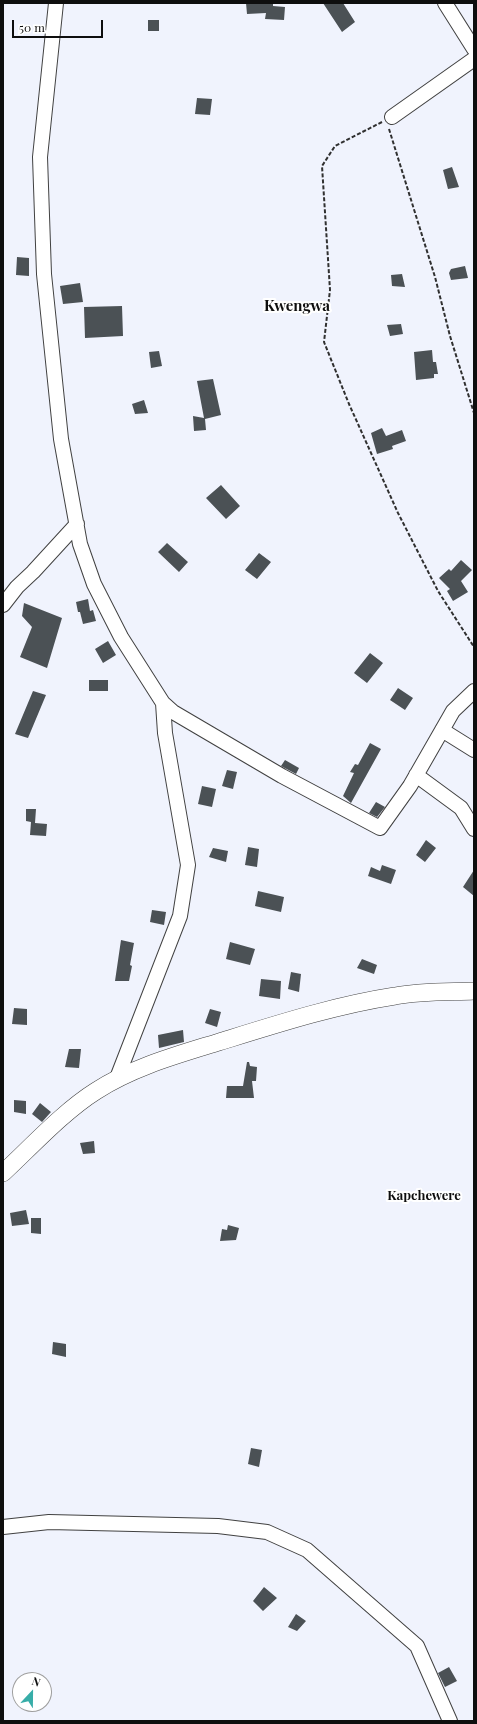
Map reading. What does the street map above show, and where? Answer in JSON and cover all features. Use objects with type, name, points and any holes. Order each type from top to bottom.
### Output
[{"type":"street","points":[[56,3],[40,157],[44,274],[61,439],[80,544],[94,584],[120,637],[163,703],[173,712],[282,776],[380,828],[416,775],[453,711],[474,691]]},
{"type":"street","points":[[444,3],[474,49]]},
{"type":"street","points":[[389,118],[474,59]]},
{"type":"street","points":[[3,605],[77,524]]},
{"type":"street","points":[[117,1078],[180,916],[188,865],[166,733],[163,703]]},
{"type":"street","points":[[442,730],[474,750]]},
{"type":"street","points":[[416,775],[461,808],[474,829]]},
{"type":"street","points":[[3,1174],[76,1105],[117,1078],[173,1056],[316,1013],[397,995],[474,990]]},
{"type":"street","points":[[3,1528],[57,1522],[218,1526],[267,1532],[307,1550],[417,1646],[450,1721]]},
{"type":"path","points":[[474,413],[450,336],[435,277],[389,118],[335,146],[322,166],[330,290],[324,342],[349,404],[398,513],[438,591],[474,648]]},
{"type":"building","points":[[246,3],[273,3],[273,6],[285,7],[284,20],[265,19],[266,13],[247,14]]},
{"type":"building","points":[[323,3],[343,3],[355,22],[342,32]]},
{"type":"building","points":[[148,20],[159,20],[159,31],[148,31]]},
{"type":"building","points":[[197,98],[212,99],[210,115],[195,114]]},
{"type":"building","points":[[452,167],[459,187],[448,189],[443,170]]},
{"type":"building","points":[[17,257],[29,258],[29,276],[16,275]]},
{"type":"building","points":[[465,266],[468,278],[451,280],[449,273],[451,269]]},
{"type":"building","points":[[402,274],[405,287],[392,286],[391,275]]},
{"type":"building","points":[[80,283],[83,302],[63,304],[60,286]]},
{"type":"building","points":[[122,306],[123,336],[85,338],[84,307]]},
{"type":"building","points":[[401,324],[403,334],[390,336],[387,325]]},
{"type":"building","points":[[432,350],[433,362],[436,362],[438,374],[434,374],[434,378],[416,380],[414,352]]},
{"type":"building","points":[[159,351],[162,366],[151,368],[149,352]]},
{"type":"building","points":[[213,379],[221,415],[205,419],[206,430],[194,431],[193,416],[204,418],[197,381]]},
{"type":"building","points":[[144,400],[148,413],[135,414],[132,404]]},
{"type":"building","points":[[382,428],[386,436],[402,430],[406,441],[392,446],[393,449],[377,454],[371,433]]},
{"type":"building","points":[[221,485],[240,506],[226,519],[206,498]]},
{"type":"building","points":[[167,543],[188,562],[179,572],[158,552]]},
{"type":"building","points":[[259,553],[271,562],[257,579],[245,570]]},
{"type":"building","points":[[461,560],[472,570],[461,581],[468,592],[453,601],[447,591],[450,589],[439,578],[449,569],[451,571]]},
{"type":"building","points":[[88,599],[90,611],[93,610],[96,621],[83,624],[76,602]]},
{"type":"building","points":[[24,603],[62,618],[47,668],[20,657],[32,627],[22,616]]},
{"type":"building","points":[[108,641],[116,655],[103,663],[95,649]]},
{"type":"building","points":[[370,653],[383,663],[367,683],[354,673]]},
{"type":"building","points":[[89,680],[108,680],[108,691],[89,691]]},
{"type":"building","points":[[398,688],[413,698],[405,710],[390,700]]},
{"type":"building","points":[[33,691],[46,695],[28,738],[15,734]]},
{"type":"building","points":[[370,743],[381,749],[351,803],[343,796],[354,773],[350,772],[355,764],[358,765]]},
{"type":"building","points":[[285,760],[299,768],[296,774],[281,766]]},
{"type":"building","points":[[227,770],[237,772],[233,789],[222,786]]},
{"type":"building","points":[[202,786],[216,789],[212,807],[198,804]]},
{"type":"building","points":[[376,802],[385,807],[377,817],[369,813]]},
{"type":"building","points":[[26,809],[36,809],[35,823],[47,824],[46,836],[30,835],[31,822],[26,821]]},
{"type":"building","points":[[426,840],[436,848],[425,862],[416,855]]},
{"type":"building","points":[[248,847],[259,849],[257,867],[245,865]]},
{"type":"building","points":[[213,848],[228,851],[226,862],[209,857]]},
{"type":"building","points":[[382,865],[396,870],[391,884],[368,876],[371,867],[380,871]]},
{"type":"building","points":[[474,870],[474,896],[463,887]]},
{"type":"building","points":[[258,891],[284,897],[281,912],[255,906]]},
{"type":"building","points":[[152,910],[166,912],[164,925],[150,922]]},
{"type":"building","points":[[121,940],[134,943],[129,981],[115,981]]},
{"type":"building","points":[[230,942],[255,949],[250,965],[226,959]]},
{"type":"building","points":[[362,959],[377,965],[374,974],[357,968]]},
{"type":"building","points":[[291,972],[301,974],[299,992],[288,989]]},
{"type":"building","points":[[261,979],[281,981],[280,999],[259,996]]},
{"type":"building","points":[[14,1008],[27,1009],[27,1025],[12,1024]]},
{"type":"building","points":[[210,1009],[221,1012],[217,1027],[205,1023]]},
{"type":"building","points":[[183,1030],[184,1042],[159,1048],[158,1035]]},
{"type":"building","points":[[69,1049],[81,1049],[79,1068],[65,1067]]},
{"type":"building","points":[[247,1062],[249,1062],[250,1066],[257,1067],[256,1081],[252,1081],[254,1098],[226,1098],[227,1086],[243,1086]]},
{"type":"building","points":[[14,1100],[26,1101],[26,1114],[14,1112]]},
{"type":"building","points":[[40,1103],[51,1112],[42,1122],[32,1114]]},
{"type":"building","points":[[94,1141],[95,1153],[83,1154],[80,1143]]},
{"type":"building","points":[[26,1210],[29,1224],[12,1226],[10,1213]]},
{"type":"building","points":[[31,1218],[41,1218],[41,1234],[31,1233]]},
{"type":"building","points":[[228,1225],[239,1228],[236,1240],[220,1241],[222,1229],[227,1230]]},
{"type":"building","points":[[53,1342],[66,1344],[66,1357],[52,1354]]},
{"type":"building","points":[[251,1448],[262,1450],[259,1467],[248,1464]]},
{"type":"building","points":[[264,1587],[277,1598],[263,1611],[253,1601]]},
{"type":"building","points":[[296,1614],[306,1621],[297,1631],[288,1627]]},
{"type":"building","points":[[449,1667],[457,1681],[445,1687],[438,1673]]},
{"type":"district","name":"Kwengwa","points":[[297,306]]},
{"type":"district","name":"Kapchewere","points":[[424,1196]]}]
